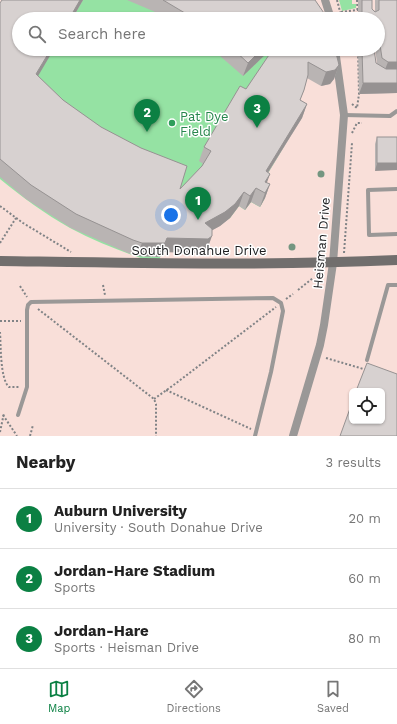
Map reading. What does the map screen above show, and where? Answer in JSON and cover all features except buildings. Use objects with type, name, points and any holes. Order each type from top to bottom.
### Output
[{"type":"street","points":[[325,0],[329,12]]},
{"type":"street","name":"Heisman Drive","points":[[293,436],[320,344],[333,263],[344,115],[336,56]]},
{"type":"street","name":"South Donahue Drive","points":[[0,261],[103,263],[333,263],[397,260]]},
{"type":"lane","points":[[344,115],[390,116],[397,111]]},
{"type":"lane","points":[[397,189],[368,190],[369,235],[397,234]]},
{"type":"lane","points":[[367,360],[388,285],[397,285]]},
{"type":"lane","points":[[18,415],[27,387],[27,310],[28,305],[31,302],[273,298],[280,303],[283,311],[271,372],[256,434]]},
{"type":"path","points":[[337,0],[341,12],[358,10],[357,0]]},
{"type":"path","points":[[357,108],[359,94],[358,56]]},
{"type":"path","points":[[344,252],[352,159],[352,132],[357,123]]},
{"type":"path","points":[[0,206],[16,218],[73,254]]},
{"type":"path","points":[[0,243],[16,218]]},
{"type":"path","points":[[298,290],[313,278]]},
{"type":"path","points":[[20,286],[31,302],[154,399],[156,404],[156,436]]},
{"type":"path","points":[[154,399],[280,303]]},
{"type":"path","points":[[0,321],[27,321]]},
{"type":"path","points":[[0,332],[1,376],[9,387],[27,387]]},
{"type":"path","points":[[326,358],[369,371]]},
{"type":"path","points":[[166,390],[256,434]]},
{"type":"path","points":[[0,432],[4,414],[17,436]]},
{"type":"path","points":[[30,436],[33,425]]},
{"type":"shaded area","points":[[0,0],[397,0],[397,436],[0,436]]},
{"type":"green space","points":[[5,0],[296,0],[307,12],[12,12],[12,56],[294,56],[285,145],[261,185],[260,196],[265,198],[260,207],[251,202],[245,210],[239,206],[230,218],[207,233],[207,250],[203,253],[164,245],[158,264],[91,239],[70,228],[34,205],[0,179],[0,9]]},
{"type":"green space","points":[[339,0],[352,0],[352,4],[356,4],[356,8],[342,11]]},
{"type":"place","name":"Pat Dye Field","points":[[172,123]]},
{"type":"place","name":"Jordan-Hare","points":[[257,128]]},
{"type":"place","name":"Jordan-Hare Stadium","points":[[147,132]]},
{"type":"place","name":"Auburn University","points":[[198,220]]}]
